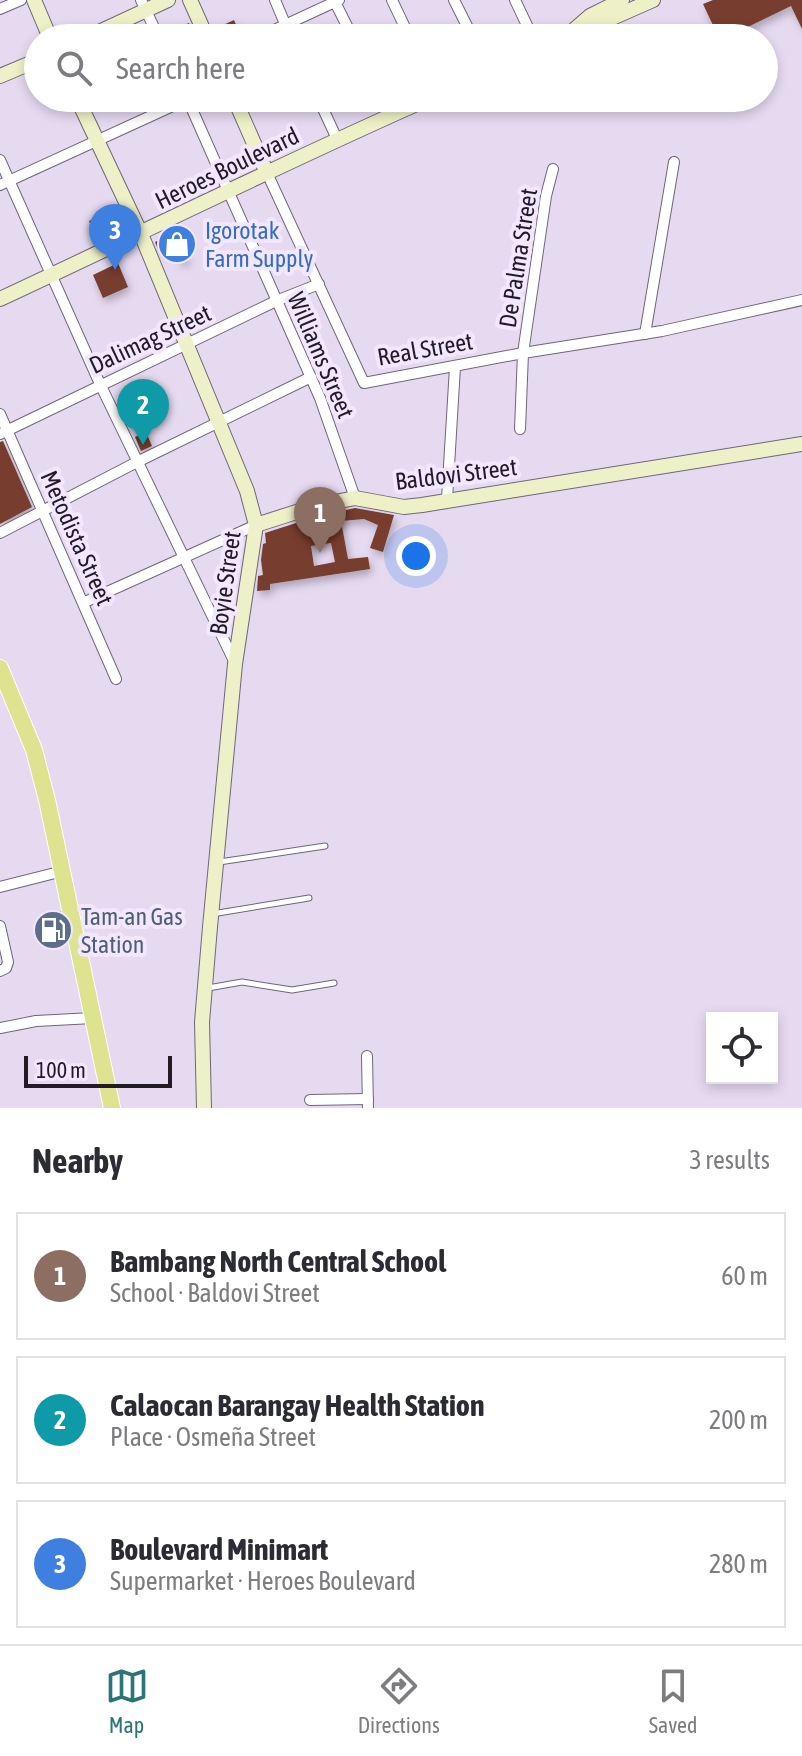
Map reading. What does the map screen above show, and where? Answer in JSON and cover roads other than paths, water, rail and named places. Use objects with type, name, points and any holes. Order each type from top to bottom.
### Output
[{"type":"main road","points":[[0,668],[7,704],[34,750],[72,911],[112,1108]]},
{"type":"street","points":[[0,9],[21,0]]},
{"type":"street","points":[[34,0],[44,24]]},
{"type":"street","points":[[110,24],[143,5],[168,0]]},
{"type":"street","points":[[190,0],[201,24]]},
{"type":"street","points":[[275,0],[285,24],[336,1],[347,24]]},
{"type":"street","points":[[392,0],[403,24]]},
{"type":"street","points":[[454,0],[466,24]]},
{"type":"street","points":[[515,0],[526,24]]},
{"type":"street","points":[[580,24],[589,15],[622,0]]},
{"type":"street","points":[[589,15],[653,0]]},
{"type":"street","points":[[143,5],[152,24]]},
{"type":"street","points":[[0,76],[24,66]]},
{"type":"street","name":"Boyie Street","points":[[83,112],[141,234],[247,491],[256,525],[235,664],[211,915],[202,1022],[204,1108]]},
{"type":"street","points":[[5,183],[157,112]]},
{"type":"street","name":"Williams Street","points":[[194,112],[311,377],[355,498]]},
{"type":"street","name":"Real Street","points":[[240,112],[364,383],[645,334],[802,300]]},
{"type":"street","points":[[324,112],[337,139]]},
{"type":"street","points":[[388,112],[390,116]]},
{"type":"street","name":"Heroes Boulevard","points":[[0,299],[399,112]]},
{"type":"street","points":[[0,160],[5,183],[235,664]]},
{"type":"street","points":[[645,334],[674,162]]},
{"type":"street","name":"De Palma Street","points":[[520,429],[523,353],[546,196],[553,169]]},
{"type":"street","name":"Dalimag Street","points":[[4,432],[276,301],[319,284]]},
{"type":"street","points":[[447,499],[455,367]]},
{"type":"street","points":[[0,533],[311,377]]},
{"type":"street","name":"Metodista Street","points":[[0,414],[4,432],[85,602],[116,679]]},
{"type":"street","name":"Baldovi Street","points":[[85,602],[256,525],[315,506],[355,498],[404,507],[802,444]]},
{"type":"street","points":[[0,887],[63,871]]},
{"type":"street","points":[[0,926],[8,962],[6,968],[0,971]]},
{"type":"street","points":[[0,1028],[36,1021],[93,1018]]},
{"type":"street","points":[[310,1100],[368,1104],[367,1056]]},
{"type":"lane","points":[[216,863],[325,846]]},
{"type":"lane","points":[[211,915],[309,898]]},
{"type":"lane","points":[[72,911],[51,918],[48,923],[55,938],[77,940]]},
{"type":"lane","points":[[205,989],[242,982],[292,990],[334,983]]},
{"type":"place","name":"Igorotak Farm Supply","points":[[177,244]]},
{"type":"place","name":"Boulevard Minimart","points":[[115,270]]},
{"type":"place","name":"Calaocan Barangay Health Station","points":[[143,445]]},
{"type":"place","name":"Bambang North Central School","points":[[320,553]]},
{"type":"place","name":"Tam-an Gas Station","points":[[53,930]]}]
